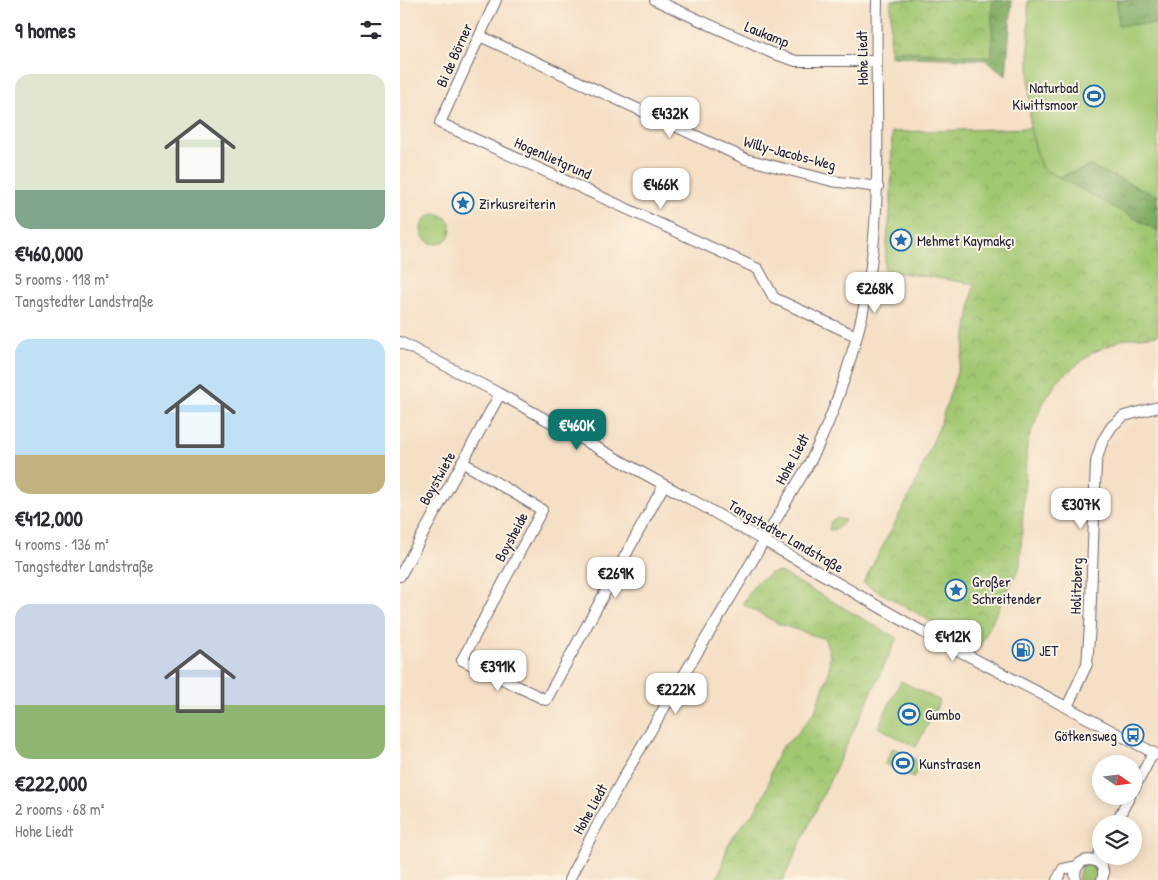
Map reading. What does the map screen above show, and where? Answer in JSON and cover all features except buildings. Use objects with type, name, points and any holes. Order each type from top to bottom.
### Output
[{"type":"street","name":"Bi de Börner","points":[[440,123],[496,0]]},
{"type":"street","name":"Laukamp","points":[[654,0],[772,54],[796,62],[876,61]]},
{"type":"street","name":"Hohe Liedt","points":[[569,880],[634,760],[811,460],[838,398],[862,313],[871,265],[875,226],[878,187],[877,0]]},
{"type":"street","name":"Willy-Jacobs-Weg","points":[[480,36],[746,160],[832,181],[878,187]]},
{"type":"street","name":"Hogenlietgrund","points":[[440,123],[758,269],[774,298],[856,336]]},
{"type":"street","name":"Tangstedter Landstraße","points":[[400,342],[500,394],[764,540],[919,629],[1156,754]]},
{"type":"street","name":"Boystwiete","points":[[400,576],[500,394]]},
{"type":"street","name":"Holitzberg","points":[[1067,707],[1087,664],[1096,462],[1102,442],[1112,426],[1124,416],[1158,406]]},
{"type":"street","name":"Boysheide","points":[[462,462],[542,510],[462,660],[546,700],[664,485]]},
{"type":"street","points":[[1142,776],[1156,754]]},
{"type":"street","points":[[1076,880],[1075,874],[1080,863],[1092,860]]},
{"type":"street","points":[[1100,865],[1104,873],[1102,880]]},
{"type":"street","points":[[1058,880],[1063,869],[1078,866]]},
{"type":"green space","points":[[891,0],[999,0],[992,3],[992,57],[890,50]]},
{"type":"green space","points":[[892,0],[1012,1],[1006,76],[986,60],[890,56]]},
{"type":"green space","name":"Naturbad Kiwittsmoor","points":[[1028,0],[1158,0],[1158,231],[1041,168],[1030,128]]},
{"type":"green space","points":[[1117,0],[1158,0],[1158,24],[1118,25]]},
{"type":"green space","points":[[1030,128],[1041,168],[1158,231],[1158,335],[1123,339],[1092,353],[1058,380],[1041,407],[1027,443],[1020,566],[979,648],[863,583],[912,491],[940,425],[963,353],[974,284],[884,270],[891,202],[892,132]]},
{"type":"green space","points":[[1090,166],[1158,196],[1158,284],[1045,182]]},
{"type":"green space","points":[[436,214],[447,218],[451,229],[447,240],[436,244],[425,240],[421,229],[425,218]]},
{"type":"green space","points":[[836,518],[845,520],[838,528],[829,530],[831,521]]},
{"type":"green space","points":[[780,572],[897,638],[783,880],[715,880],[719,874],[728,845],[754,812],[766,792],[773,765],[781,748],[797,734],[815,711],[829,672],[830,655],[825,639],[779,624],[742,604],[755,584],[770,573]]},
{"type":"green space","name":"Gumbo","points":[[901,681],[940,701],[916,747],[878,727]]},
{"type":"green space","name":"Kunstrasen","points":[[893,748],[921,762],[913,778],[885,764]]},
{"type":"green space","points":[[1081,865],[1096,865],[1100,880],[1078,880]]},
{"type":"place","name":"Naturbad Kiwittsmoor","points":[[1094,96]]},
{"type":"place","name":"Zirkusreiterin","points":[[463,203]]},
{"type":"place","name":"Mehmet Kaymakçı","points":[[901,240]]},
{"type":"place","name":"Großer Schreitender","points":[[956,590]]},
{"type":"place","name":"JET","points":[[1023,650]]},
{"type":"place","name":"Gumbo","points":[[909,714]]},
{"type":"place","name":"Götkensweg","points":[[1133,735]]},
{"type":"place","name":"Kunstrasen","points":[[903,763]]}]
